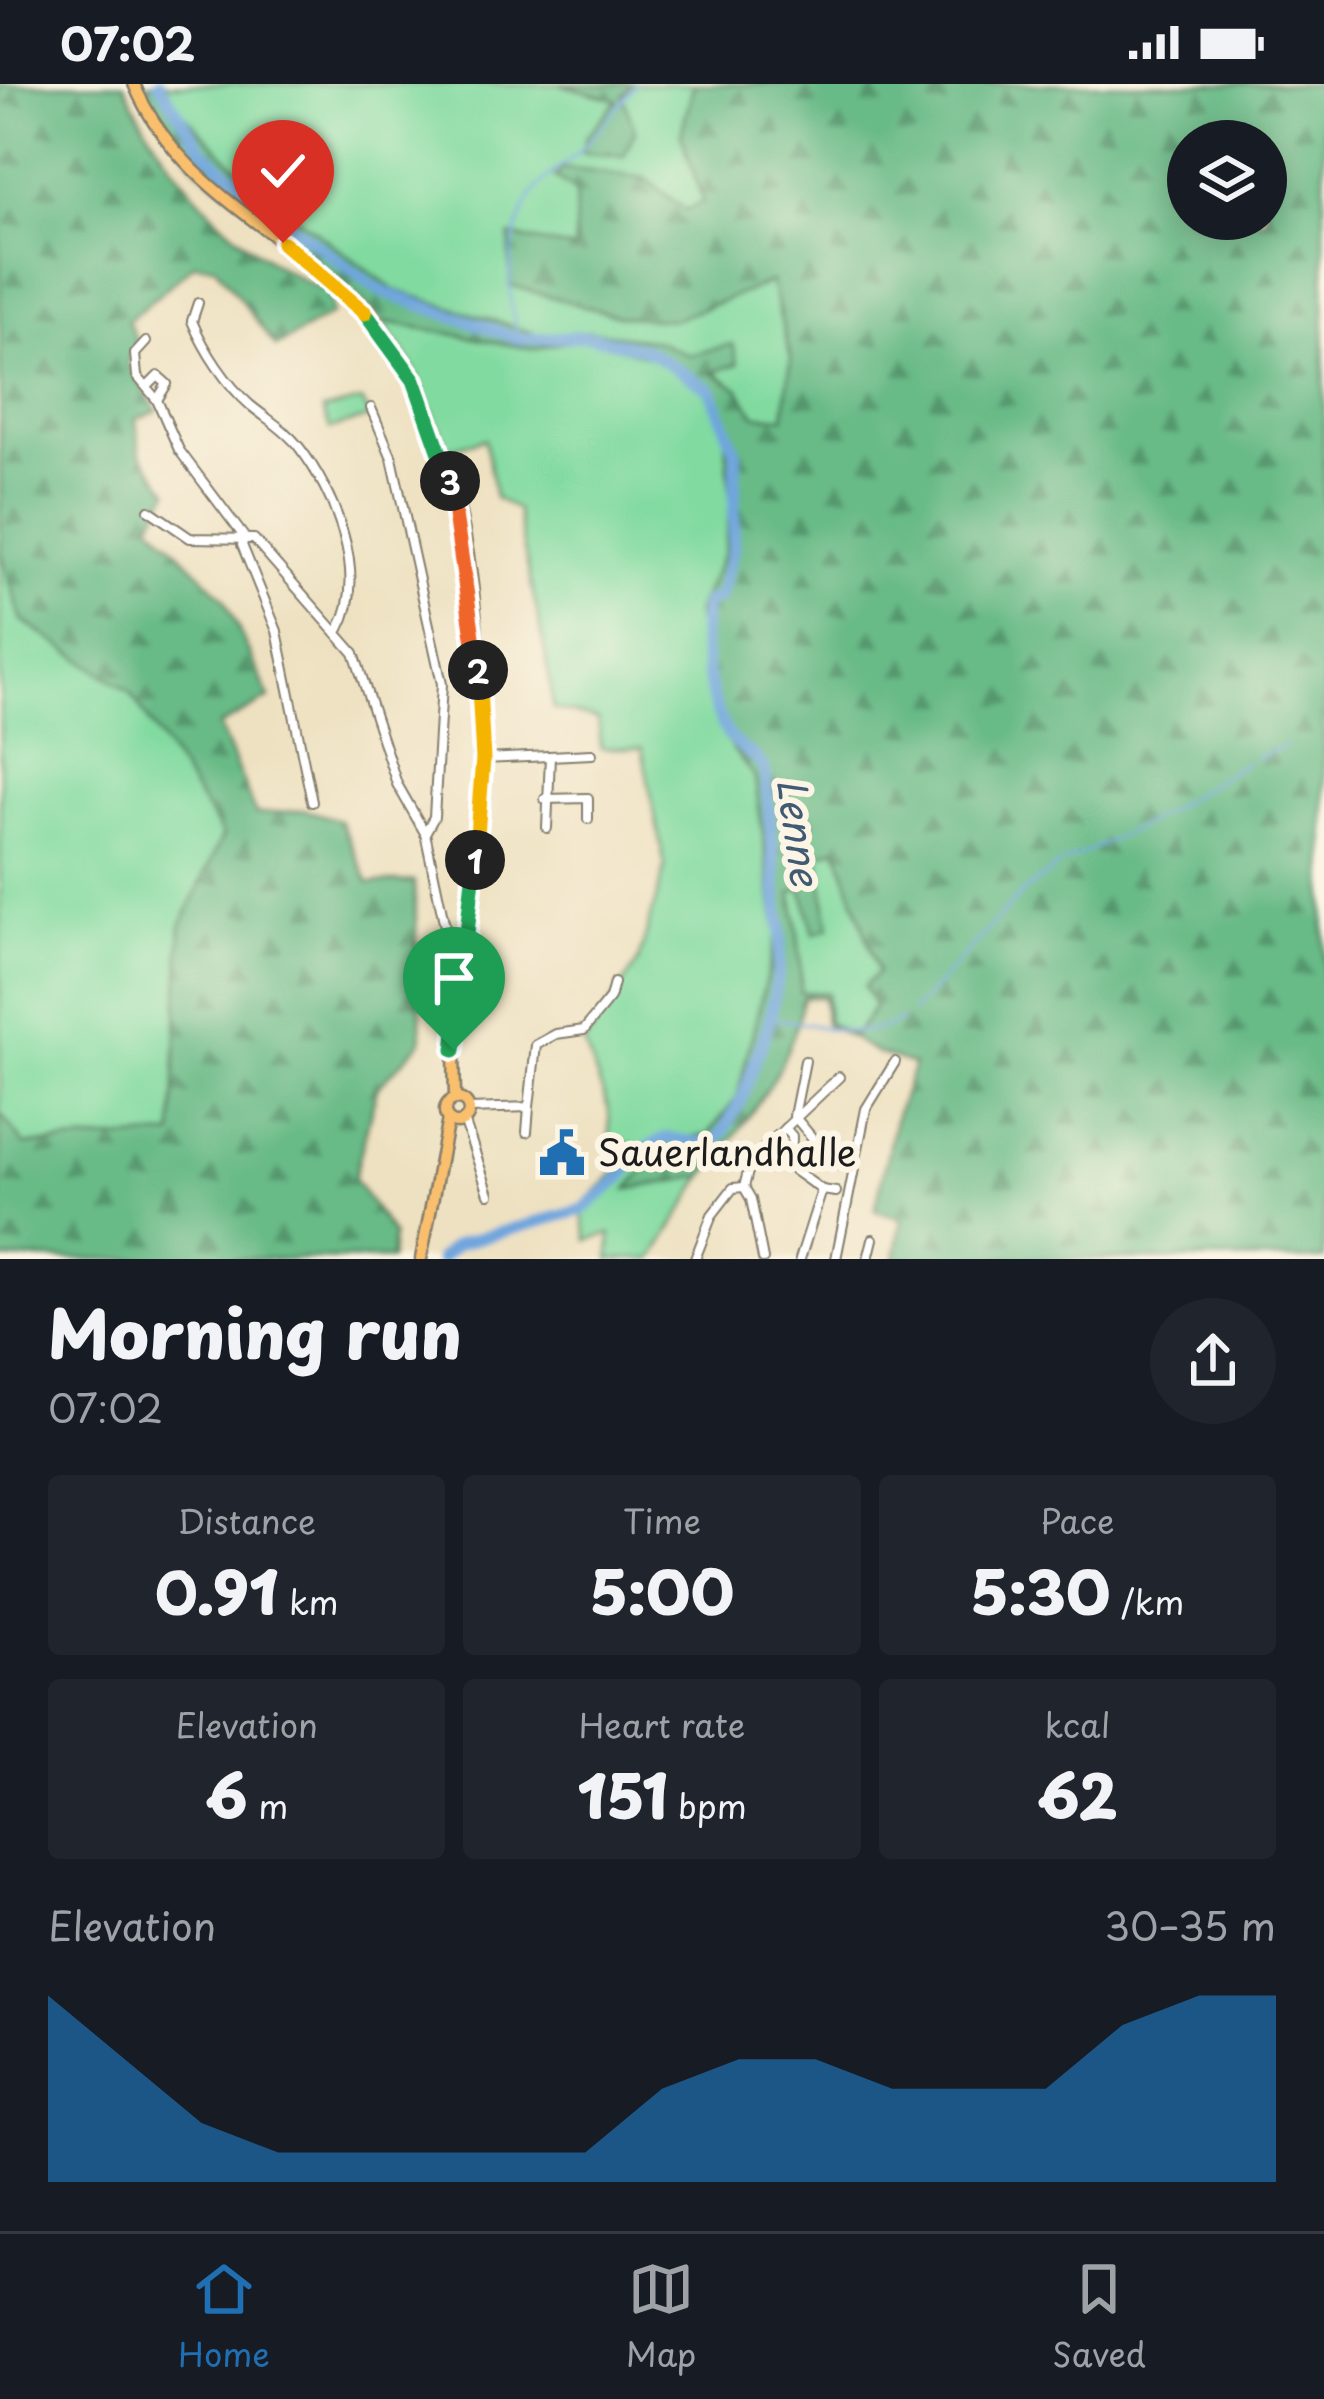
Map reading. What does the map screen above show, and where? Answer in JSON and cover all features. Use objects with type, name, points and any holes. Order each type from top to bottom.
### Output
[{"type":"main road","points":[[134,84],[156,127],[182,160],[344,292],[382,333],[414,380],[450,477],[475,625],[483,759],[455,1098],[466,1114],[448,1119]]},
{"type":"main road","points":[[421,1259],[448,1119],[446,1105],[455,1098]]},
{"type":"street","points":[[198,303],[192,321],[215,362],[247,402],[301,449],[331,499],[350,581],[338,629]]},
{"type":"street","points":[[146,342],[134,360],[147,387],[179,450],[245,538]]},
{"type":"street","points":[[147,387],[158,376],[167,384],[157,400]]},
{"type":"street","points":[[371,408],[392,458],[442,684],[434,818],[425,833]]},
{"type":"street","points":[[149,510],[190,538],[254,539],[279,560],[338,629],[361,666],[397,784],[425,833],[447,936],[445,974],[461,983]]},
{"type":"street","points":[[245,538],[242,545],[277,631],[312,802]]},
{"type":"street","points":[[483,759],[592,754]]},
{"type":"street","points":[[547,828],[550,756]]},
{"type":"street","points":[[588,798],[588,819]]},
{"type":"street","points":[[545,799],[600,798]]},
{"type":"street","points":[[526,1132],[536,1045],[556,1034],[584,1030],[610,998],[614,983]]},
{"type":"street","points":[[794,1116],[806,1060]]},
{"type":"street","points":[[836,1259],[866,1109],[895,1062]]},
{"type":"street","points":[[763,1259],[751,1198],[744,1187],[750,1164],[839,1077]]},
{"type":"street","points":[[489,1194],[466,1114],[529,1107]]},
{"type":"street","points":[[794,1116],[835,1165]]},
{"type":"street","points":[[785,1128],[792,1136],[791,1168],[822,1190],[836,1192]]},
{"type":"street","points":[[695,1259],[720,1204],[733,1188],[744,1187]]},
{"type":"street","points":[[800,1259],[822,1190]]},
{"type":"street","points":[[868,1259],[873,1238]]},
{"type":"green space","points":[[0,84],[124,84],[160,148],[207,207],[264,257],[329,291],[332,314],[276,347],[215,266],[194,264],[128,321],[137,342],[127,364],[157,411],[136,419],[140,453],[169,491],[151,523],[224,598],[270,698],[219,726],[256,814],[305,810],[340,820],[369,883],[414,881],[422,1041],[377,1088],[354,1179],[393,1235],[391,1259],[0,1259],[0,1113],[25,1145],[173,1135],[181,926],[223,835],[130,692],[22,620],[0,550]]},
{"type":"green space","points":[[147,84],[166,84],[174,104],[256,187],[394,290],[540,335],[590,331],[589,337],[533,349],[382,321],[337,277],[197,168],[151,103]]},
{"type":"green space","points":[[166,84],[559,84],[618,100],[631,84],[694,84],[681,134],[703,202],[686,211],[645,178],[576,191],[575,249],[510,237],[510,285],[673,320],[771,282],[791,358],[784,418],[755,415],[724,379],[685,355],[595,332],[593,340],[649,356],[707,391],[725,427],[731,504],[724,553],[696,613],[726,740],[755,777],[777,934],[737,1098],[708,1135],[630,1189],[704,1176],[653,1259],[610,1259],[611,1234],[588,1240],[581,1206],[638,1150],[637,1145],[610,1143],[609,1110],[584,1043],[638,962],[665,868],[642,748],[601,748],[598,719],[553,709],[517,510],[495,498],[485,439],[448,449],[412,365],[382,321],[533,349],[589,332],[540,335],[394,290],[256,187],[174,104]]},
{"type":"green space","points":[[559,84],[631,84],[623,96],[635,131],[624,156],[582,153],[586,137],[618,100]]},
{"type":"green space","points":[[694,84],[1324,84],[1324,1259],[895,1259],[902,1218],[875,1211],[895,1118],[914,1065],[877,1053],[825,1023],[823,997],[803,997],[778,1070],[704,1176],[628,1189],[669,1140],[708,1135],[737,1098],[777,934],[755,778],[726,740],[696,613],[724,553],[731,504],[725,427],[706,391],[649,356],[592,340],[594,332],[658,341],[689,355],[733,344],[738,364],[712,372],[739,389],[755,415],[784,417],[791,358],[771,282],[673,320],[619,316],[510,285],[510,236],[575,249],[576,192],[555,177],[564,168],[645,178],[686,211],[703,202],[681,134]],"holes":[[[837,848],[878,972],[864,986],[875,1007],[854,1036],[827,1022],[827,993],[800,992],[791,893],[802,888],[814,934],[829,928],[819,855]]]},
{"type":"green space","points":[[362,401],[371,417],[330,429],[323,410]]},
{"type":"green space","points":[[0,550],[22,620],[130,692],[223,835],[181,926],[173,1136],[24,1145],[0,1113]]},
{"type":"green space","points":[[838,848],[878,973],[875,1007],[854,1036],[827,1022],[826,993],[800,993],[791,893],[802,886],[819,854]]},
{"type":"waterway","name":"Lenne","points":[[159,84],[204,152],[286,222],[380,291],[520,339],[587,336],[645,349],[711,390],[736,453],[733,549],[719,598],[707,602],[704,652],[711,693],[724,728],[765,771],[781,935],[770,1019],[742,1099],[720,1137],[707,1144],[665,1138],[643,1150],[622,1177],[582,1210],[457,1244],[440,1259]]},
{"type":"waterway","points":[[520,339],[510,285],[513,246],[525,210],[538,188],[575,155],[636,84]]},
{"type":"waterway","points":[[1256,758],[1285,746]]},
{"type":"waterway","points":[[912,1012],[1020,895],[1059,865],[1147,823],[1247,762]]},
{"type":"waterway","points":[[770,1019],[854,1031],[870,1031],[902,1019]]},
{"type":"place","name":"Sauerlandhalle","points":[[562,1153]]},
{"type":"route","points":[[283,243],[344,292],[393,346],[425,403],[450,477],[475,625],[483,759],[454,1050]]}]
